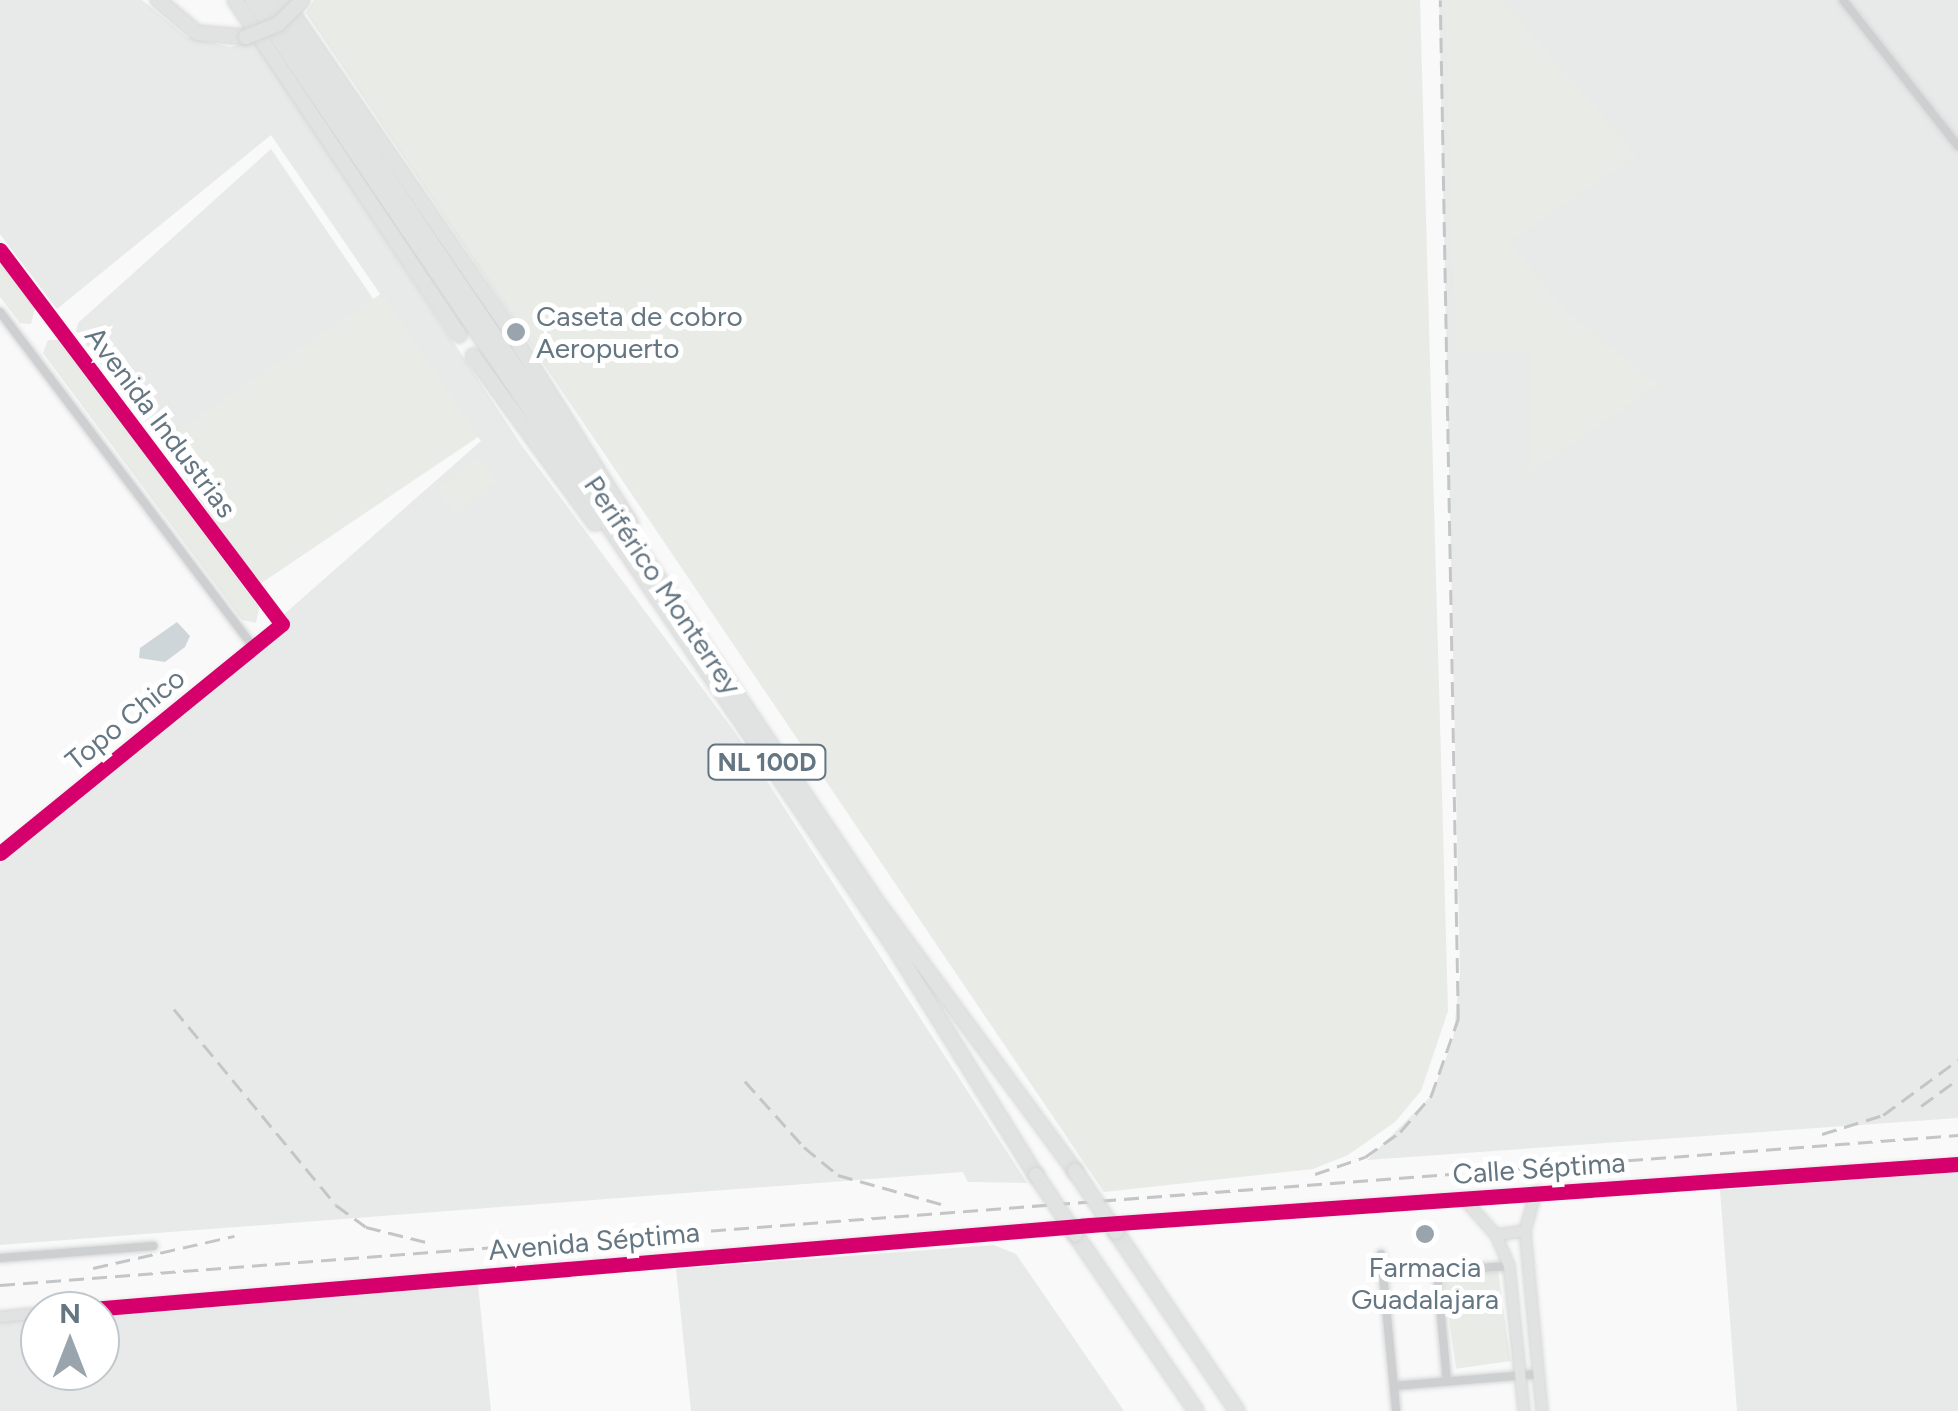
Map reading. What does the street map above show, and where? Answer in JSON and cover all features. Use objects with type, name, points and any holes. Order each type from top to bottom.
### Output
[{"type":"highway","points":[[158,0],[197,32],[246,37],[278,24],[302,0]]},
{"type":"highway","points":[[236,0],[459,335]]},
{"type":"highway","name":"Periférico Monterrey","points":[[252,0],[879,905],[1119,1227],[1237,1411]]},
{"type":"highway","name":"Periférico Monterrey","points":[[268,0],[901,958],[1036,1175],[1196,1411]]},
{"type":"highway","points":[[283,0],[506,324]]},
{"type":"highway","points":[[519,345],[620,504],[642,566]]},
{"type":"highway","points":[[473,356],[642,566]]},
{"type":"street","points":[[1843,0],[1958,146]]},
{"type":"street","name":"Avenida Industrias","points":[[0,250],[282,624]]},
{"type":"street","points":[[0,312],[254,646]]},
{"type":"street","name":"Topo Chico","points":[[0,854],[282,624]]},
{"type":"street","name":"Calle Séptima","points":[[1119,1227],[1536,1192],[1958,1164]]},
{"type":"street","points":[[1536,1192],[1525,1231],[1542,1411]]},
{"type":"street","points":[[1463,1198],[1496,1235],[1509,1266],[1524,1411]]},
{"type":"street","name":"Avenida Séptima","points":[[120,1307],[1119,1227]]},
{"type":"street","points":[[1496,1235],[1525,1231]]},
{"type":"street","points":[[0,1258],[154,1246]]},
{"type":"street","points":[[1382,1254],[1396,1411]]},
{"type":"street","points":[[1384,1275],[1509,1266]]},
{"type":"street","points":[[1437,1270],[1447,1380]]},
{"type":"street","points":[[1394,1386],[1538,1374]]},
{"type":"shaded area","points":[[0,0],[142,0],[187,37],[230,47],[255,41],[520,443],[737,735],[1027,1183],[968,1182],[963,1172],[0,1245],[0,864],[481,441],[271,135],[57,309],[0,234]]},
{"type":"shaded area","points":[[314,0],[1420,0],[1448,1011],[1421,1091],[1395,1122],[1348,1155],[1313,1169],[1104,1192],[306,13]]},
{"type":"shaded area","points":[[1439,0],[1958,0],[1958,1118],[1367,1160],[1431,1096],[1453,1040],[1460,974]]},
{"type":"shaded area","points":[[1445,0],[1502,0],[1637,156],[1509,242],[1567,313],[1658,385],[1529,474],[1531,354],[1456,353]]},
{"type":"shaded area","points":[[271,149],[374,300],[178,465],[76,331],[78,323]]},
{"type":"shaded area","points":[[0,260],[35,308],[31,324],[20,323],[0,297]]},
{"type":"shaded area","points":[[382,293],[479,436],[257,586],[161,442]]},
{"type":"shaded area","points":[[48,340],[59,340],[259,607],[256,623],[242,620],[43,353]]},
{"type":"shaded area","points":[[479,456],[498,480],[455,514],[436,490]]},
{"type":"shaded area","points":[[177,622],[190,636],[185,647],[165,662],[139,658],[140,648]]},
{"type":"shaded area","points":[[1958,1172],[1958,1411],[1737,1411],[1720,1190]]},
{"type":"shaded area","points":[[994,1245],[1016,1254],[1124,1411],[691,1411],[676,1269]]},
{"type":"shaded area","points":[[1498,1271],[1511,1361],[1456,1369],[1444,1279]]},
{"type":"shaded area","points":[[478,1285],[491,1411],[0,1411],[0,1321],[20,1320],[20,1391],[120,1391],[120,1312]]},
{"type":"railway","points":[[1315,1174],[1365,1157],[1400,1132],[1431,1096],[1458,1019],[1440,0]]},
{"type":"railway","points":[[174,1009],[336,1205],[366,1227],[430,1243]]},
{"type":"railway","points":[[1822,1134],[1883,1115],[1958,1060]]},
{"type":"railway","points":[[1921,1106],[1958,1079]]},
{"type":"railway","points":[[745,1081],[804,1147],[838,1175],[941,1204]]},
{"type":"railway","points":[[0,1285],[1958,1135]]},
{"type":"railway","points":[[93,1268],[234,1236]]},
{"type":"cycle path","points":[[0,250],[282,624],[0,853]]},
{"type":"cycle path","points":[[120,1307],[1090,1225],[1958,1164]]},
{"type":"place","name":"Caseta de cobro Aeropuerto","points":[[516,332]]},
{"type":"place","name":"Farmacia Guadalajara","points":[[1425,1234]]}]
